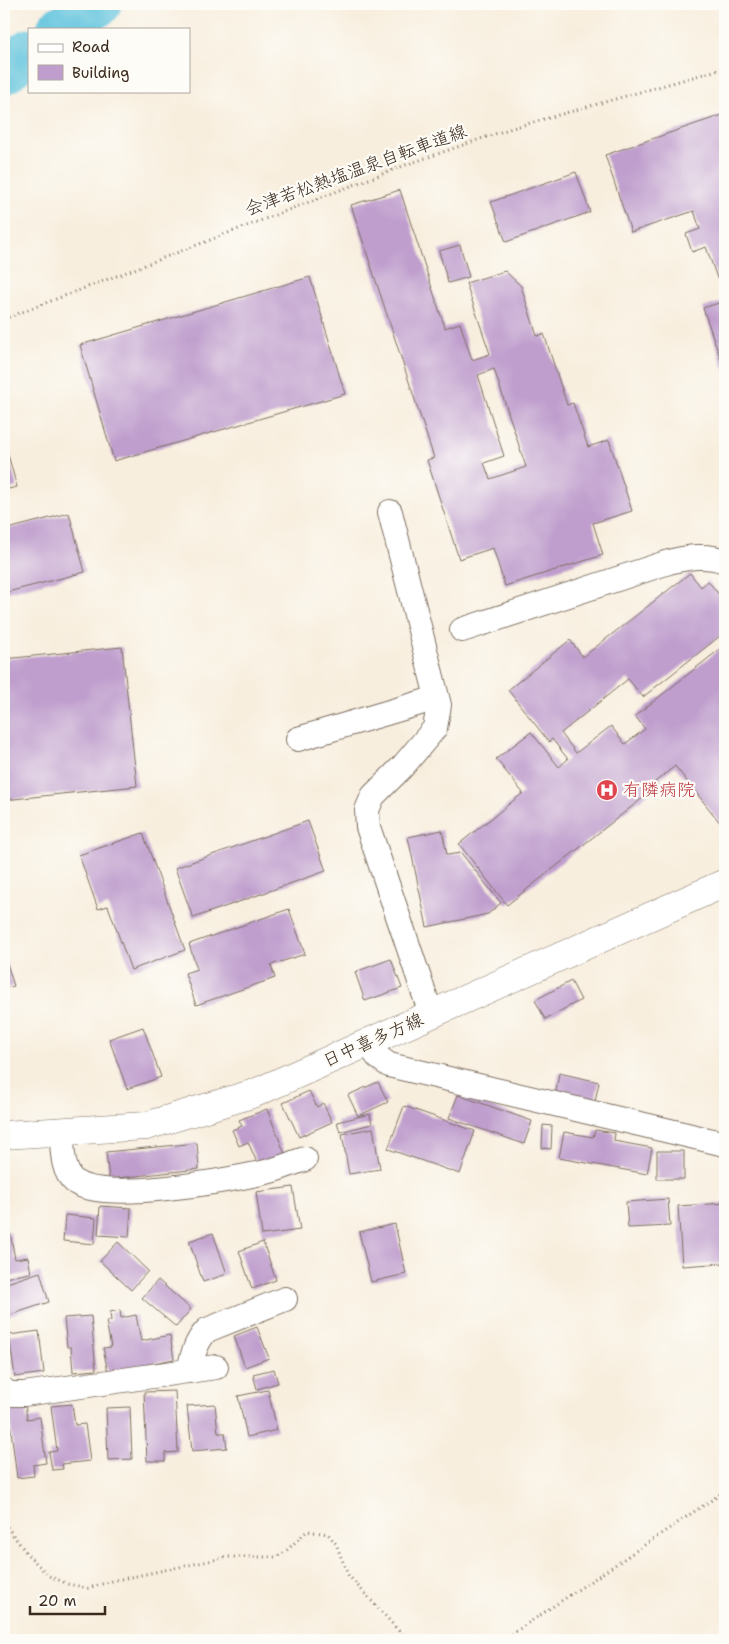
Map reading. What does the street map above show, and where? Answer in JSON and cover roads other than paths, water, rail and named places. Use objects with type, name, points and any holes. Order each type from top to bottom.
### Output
[{"type":"main road","name":"日中喜多方線","points":[[4,1135],[146,1126],[221,1105],[255,1093],[725,883]]},
{"type":"street","points":[[390,512],[439,705],[435,728],[410,759],[373,796],[367,810],[368,827],[431,1014]]},
{"type":"street","points":[[462,630],[669,562],[686,558],[712,556],[725,561]]},
{"type":"street","points":[[298,740],[437,698]]},
{"type":"street","points":[[368,1042],[378,1056],[389,1065],[725,1144]]},
{"type":"street","points":[[61,1130],[67,1172],[72,1180],[90,1190],[139,1191],[238,1178],[268,1172],[305,1159]]},
{"type":"street","points":[[190,1371],[191,1359],[200,1336],[207,1330],[284,1299]]},
{"type":"street","points":[[4,1390],[7,1394],[24,1394],[216,1367]]},
{"type":"waterway","points":[[61,28],[99,4]]},
{"type":"waterway","points":[[4,72],[28,52]]},
{"type":"place","name":"有隣病院","points":[[607,790]]}]
